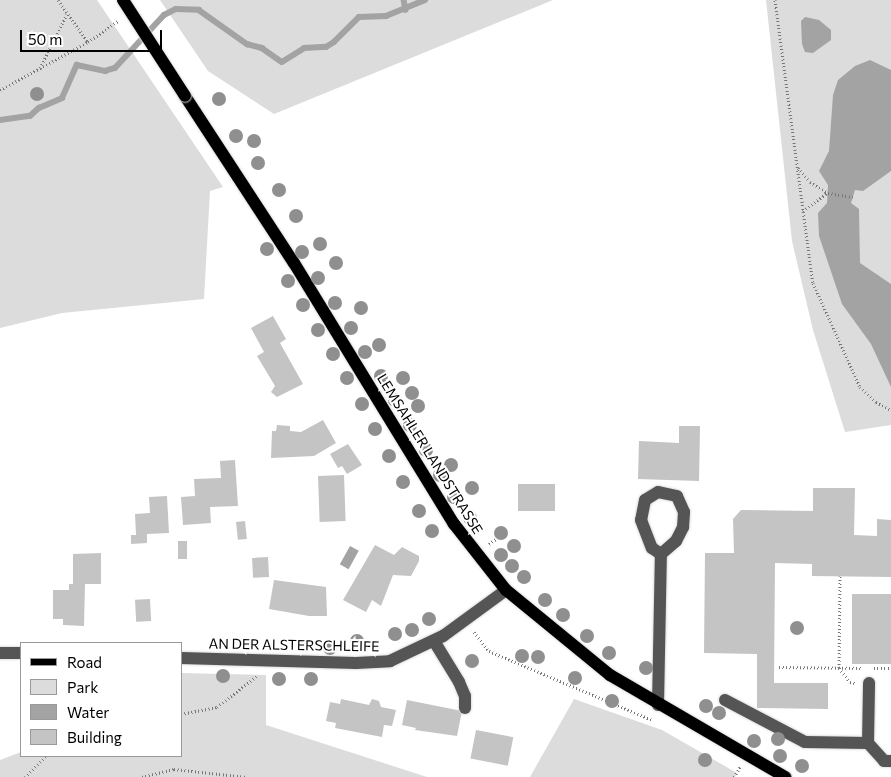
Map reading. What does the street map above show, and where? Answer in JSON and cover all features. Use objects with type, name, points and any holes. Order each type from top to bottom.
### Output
[{"type":"main road","name":"LEMSAHLER LANDSTRASSE","points":[[123,0],[294,263],[450,518],[506,590],[610,675],[658,705],[785,777]]},
{"type":"street","points":[[658,492],[678,496],[684,512],[679,534],[668,550],[661,554],[652,548],[641,520],[645,500],[658,492]]},
{"type":"street","points":[[658,705],[661,554]]},
{"type":"street","name":"AN DER ALSTERSCHLEIFE","points":[[182,658],[374,663],[397,658],[434,641],[506,590]]},
{"type":"street","points":[[434,641],[459,682],[465,696],[465,708]]},
{"type":"street","points":[[0,653],[20,653]]},
{"type":"street","points":[[869,683],[868,743],[884,761],[891,761]]},
{"type":"street","points":[[725,700],[805,742],[868,743]]},
{"type":"path","points":[[58,0],[66,14],[88,42]]},
{"type":"path","points":[[775,0],[814,283],[821,306],[860,387],[876,402],[891,410]]},
{"type":"path","points":[[40,68],[66,14]]},
{"type":"path","points":[[0,90],[88,42],[125,16]]},
{"type":"path","points":[[797,167],[810,182],[828,192],[852,197]]},
{"type":"path","points":[[803,211],[828,192]]},
{"type":"path","points":[[840,576],[839,668],[850,682],[869,683]]},
{"type":"path","points":[[465,619],[489,651],[649,720],[658,720]]},
{"type":"path","points":[[182,714],[217,707],[276,661]]},
{"type":"path","points":[[780,667],[891,668]]},
{"type":"path","points":[[25,777],[45,757]]},
{"type":"path","points":[[142,777],[174,769],[247,777]]},
{"type":"green space","points":[[0,0],[97,0],[223,187],[210,191],[204,299],[62,313],[0,328]]},
{"type":"green space","points":[[160,0],[553,0],[274,114],[208,71]]},
{"type":"green space","points":[[766,0],[891,0],[891,425],[845,432],[813,330],[792,241]]},
{"type":"green space","points":[[182,673],[266,675],[266,725],[427,777],[0,777],[0,760],[20,752],[20,757],[182,757]]},
{"type":"green space","points":[[574,699],[662,730],[737,773],[735,777],[530,777]]},
{"type":"water","points":[[805,17],[819,20],[831,30],[831,40],[813,53],[805,52],[802,44],[801,21]]},
{"type":"water","points":[[870,60],[891,70],[891,171],[863,191],[855,190],[851,203],[859,209],[860,263],[891,284],[891,387],[871,344],[842,304],[819,236],[818,213],[827,203],[828,185],[819,171],[829,151],[833,95],[838,80],[855,66]]},
{"type":"water","points":[[350,546],[359,551],[349,569],[340,564]]},
{"type":"building","points":[[273,316],[286,339],[280,343],[303,384],[277,397],[271,392],[275,386],[257,356],[264,352],[251,328]]},
{"type":"building","points":[[323,420],[336,443],[314,456],[271,458],[272,431],[276,431],[277,425],[290,426],[290,431],[301,432]]},
{"type":"building","points":[[679,426],[700,426],[699,481],[638,479],[639,441],[679,443]]},
{"type":"building","points":[[348,444],[362,465],[347,474],[342,466],[338,468],[330,454]]},
{"type":"building","points":[[235,460],[238,506],[210,507],[211,523],[183,525],[181,497],[195,496],[194,479],[221,478],[220,461]]},
{"type":"building","points":[[344,475],[346,521],[320,522],[318,476]]},
{"type":"building","points":[[518,484],[555,484],[555,511],[518,511]]},
{"type":"building","points":[[813,488],[855,488],[854,535],[877,536],[877,519],[891,520],[891,577],[812,576],[812,564],[775,563],[774,683],[828,683],[828,709],[757,708],[757,654],[704,653],[705,553],[734,553],[733,519],[741,510],[813,511]]},
{"type":"building","points":[[167,496],[169,533],[147,534],[147,543],[131,544],[131,535],[136,535],[135,514],[150,513],[149,497]]},
{"type":"building","points":[[245,521],[247,539],[238,540],[236,522]]},
{"type":"building","points":[[178,541],[187,541],[187,559],[178,559]]},
{"type":"building","points":[[375,545],[394,555],[402,547],[419,556],[419,561],[411,576],[393,575],[381,606],[372,600],[366,612],[343,600]]},
{"type":"building","points":[[101,553],[101,584],[85,584],[84,626],[63,625],[63,619],[53,619],[53,590],[69,590],[69,584],[73,584],[73,554]]},
{"type":"building","points":[[268,557],[269,577],[253,578],[252,558]]},
{"type":"building","points":[[274,580],[326,587],[327,616],[309,616],[269,609]]},
{"type":"building","points":[[852,594],[891,594],[891,664],[852,664]]},
{"type":"building","points":[[150,599],[151,621],[136,622],[135,600]]},
{"type":"building","points":[[341,699],[369,705],[372,699],[379,701],[381,707],[396,710],[392,726],[384,725],[382,737],[335,728],[336,723],[326,721],[330,702],[340,704]]},
{"type":"building","points":[[407,700],[462,711],[457,736],[415,730],[416,728],[402,725]]},
{"type":"building","points":[[476,730],[513,737],[508,766],[470,758]]},
{"type":"waterway","points":[[404,0],[406,10]]},
{"type":"waterway","points":[[0,120],[30,116],[39,108],[62,98],[77,65],[105,71],[115,68],[164,15],[176,9],[199,10],[247,44],[262,48],[282,62],[304,48],[326,47],[334,42],[359,17],[386,16],[425,0]]}]
